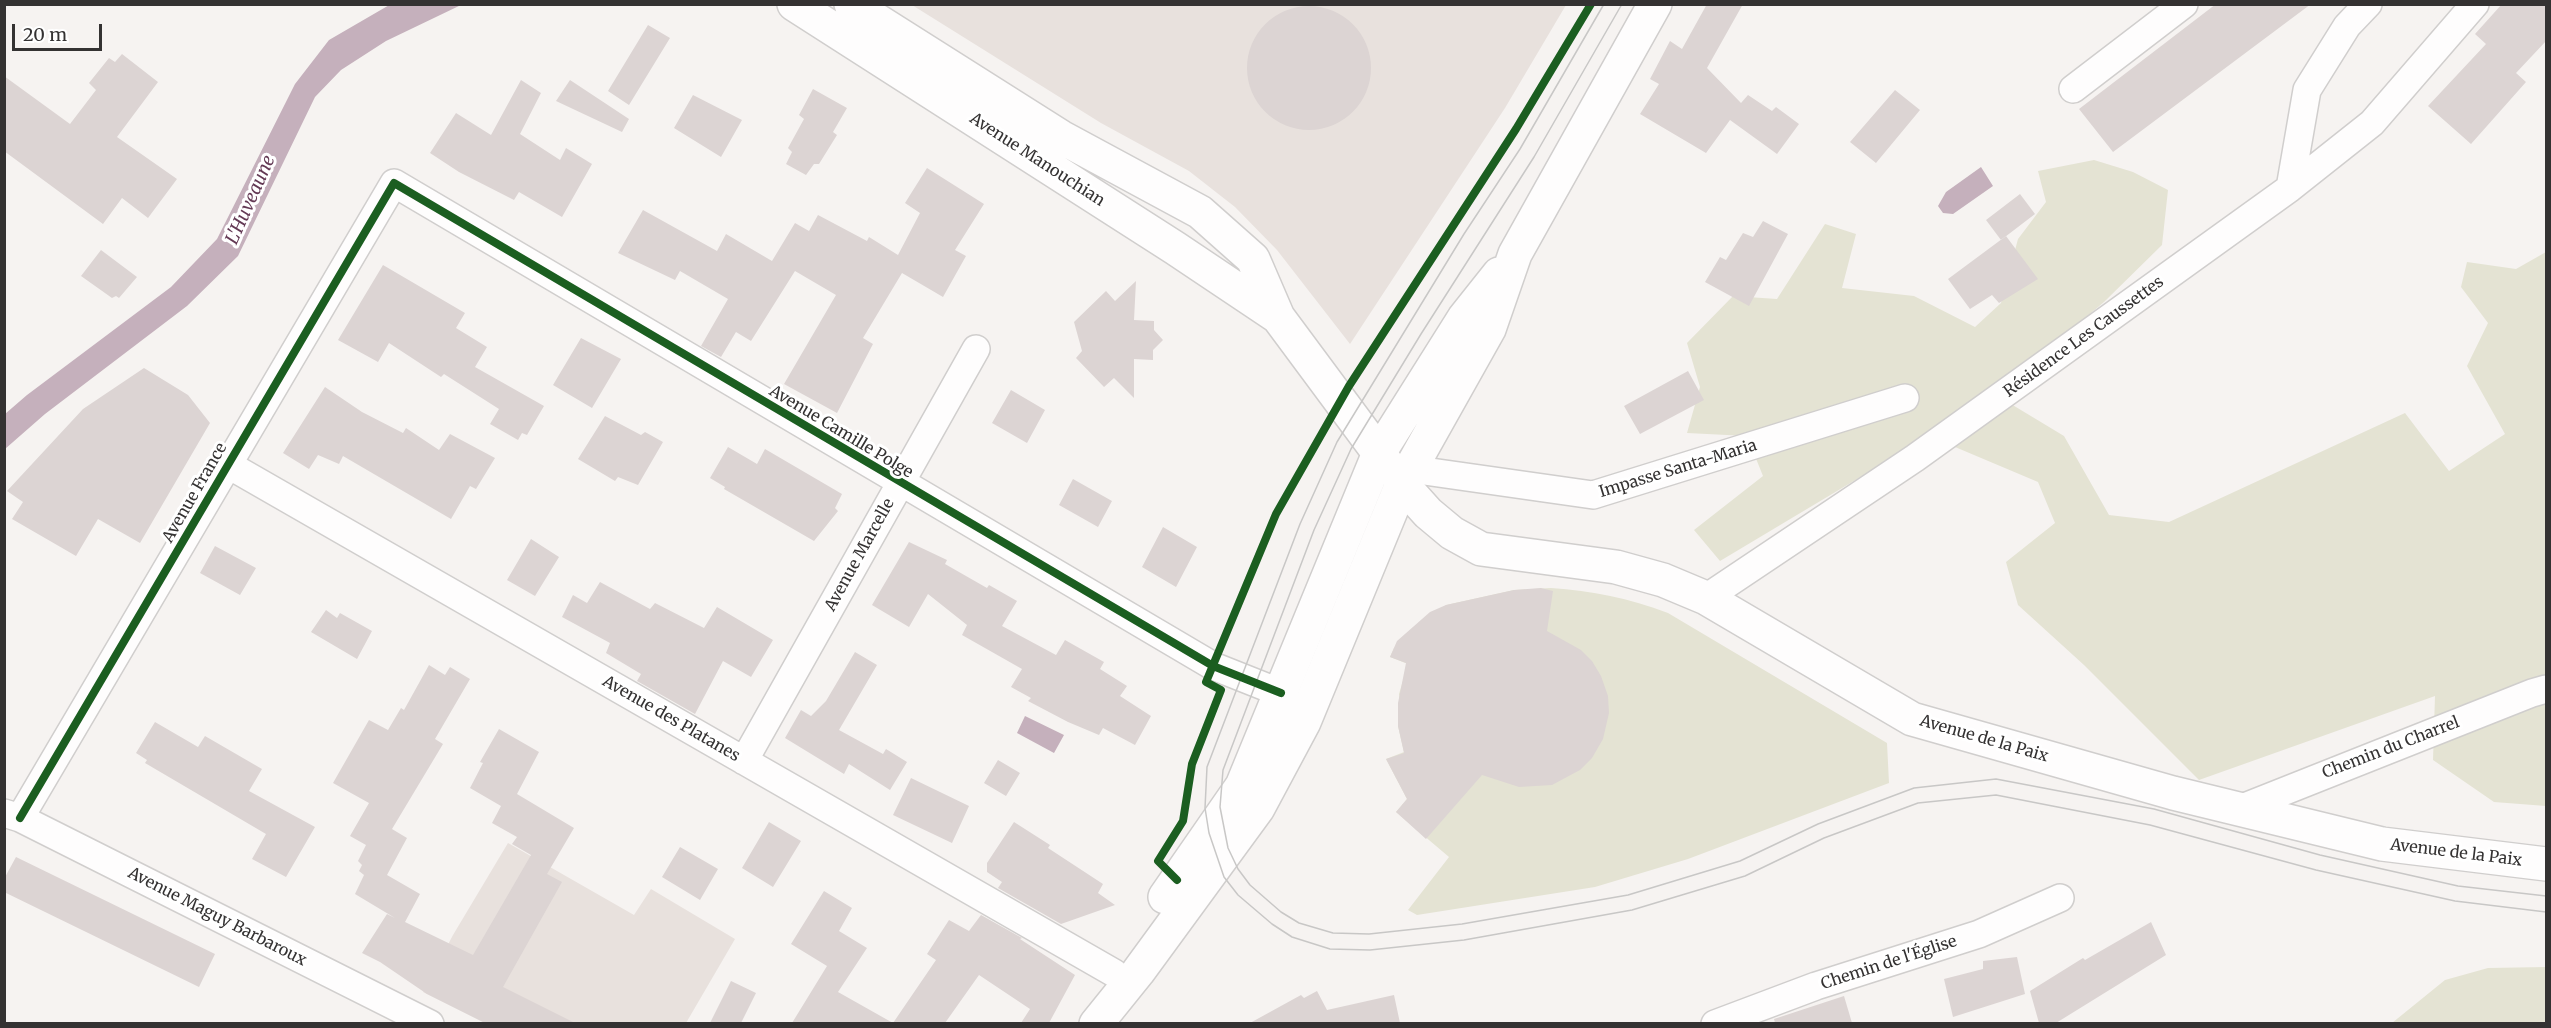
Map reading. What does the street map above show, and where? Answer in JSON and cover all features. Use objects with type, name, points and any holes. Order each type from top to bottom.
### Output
[{"type":"main road","name":"Avenue Manouchian","points":[[794,4],[1175,248],[1278,317]]},
{"type":"main road","name":"Avenue Manouchian","points":[[851,4],[1061,137],[1200,212],[1253,259],[1278,317],[1379,453],[1406,476]]},
{"type":"main road","points":[[1095,1023],[1114,973],[1242,786],[1379,453],[1464,318],[1515,254],[1655,4]]},
{"type":"main road","points":[[1095,1023],[1138,972],[1258,808],[1304,722],[1406,476],[1489,329],[1515,254]]},
{"type":"main road","name":"Avenue de la Paix","points":[[1406,476],[1428,513],[1452,533],[1481,549],[1616,567],[1663,580],[1707,598],[1912,719],[2237,810],[2382,844],[2547,864]]},
{"type":"street","points":[[2073,89],[2184,4]]},
{"type":"street","points":[[2290,188],[2307,90],[2347,26],[2368,4]]},
{"type":"street","name":"Résidence Les Caussettes","points":[[1707,598],[1915,458],[2290,188],[2372,123],[2475,4]]},
{"type":"street","name":"Avenue France","points":[[12,815],[227,464],[394,183]]},
{"type":"street","name":"Avenue Camille Polge","points":[[394,183],[1213,666],[1281,693]]},
{"type":"street","name":"Avenue Marcelle","points":[[744,761],[976,349]]},
{"type":"street","name":"Impasse Santa-Maria","points":[[1406,476],[1593,495],[1905,398]]},
{"type":"street","name":"Avenue des Platanes","points":[[227,464],[1114,973]]},
{"type":"street","name":"Chemin du Charrel","points":[[2237,810],[2547,689]]},
{"type":"street","name":"Avenue Maguy Barbaroux","points":[[12,815],[430,1023]]},
{"type":"street","name":"Chemin de l'Église","points":[[1715,1023],[1816,986],[1979,934],[2060,898]]},
{"type":"shaded area","points":[[912,5],[1566,5],[1505,108],[1350,344],[1277,250],[1235,207],[1189,171],[1101,123]]},
{"type":"shaded area","points":[[2094,160],[2133,172],[2168,190],[2162,245],[2104,302],[2040,356],[2001,398],[2064,436],[2109,515],[2169,522],[2405,413],[2449,471],[2505,434],[2467,366],[2488,323],[2461,287],[2467,262],[2516,269],[2546,252],[2546,806],[2494,802],[2433,760],[2435,696],[2199,780],[2084,665],[2018,605],[2006,562],[2055,523],[2038,482],[1929,436],[1720,561],[1694,530],[1763,476],[1747,436],[1687,433],[1700,387],[1687,343],[1733,296],[1777,299],[1825,224],[1856,234],[1842,288],[1914,296],[1975,327],[2001,303],[2018,239],[2046,202],[2038,171]]},
{"type":"shaded area","points":[[1551,588],[1610,596],[1668,613],[1887,743],[1889,783],[1688,859],[1595,887],[1417,915],[1408,910],[1449,857],[1396,812],[1407,799],[1386,759],[1404,752],[1398,726],[1398,707],[1400,707],[1399,694],[1408,664],[1390,657],[1394,648],[1446,605],[1514,590]]},
{"type":"shaded area","points":[[508,843],[634,915],[651,889],[735,939],[686,1023],[485,1023],[423,992],[453,935]]},
{"type":"shaded area","points":[[2546,967],[2546,1023],[2392,1023],[2445,980],[2488,968]]},
{"type":"water","name":"L'Huveaune","points":[[391,4],[461,5],[386,41],[341,70],[315,97],[238,256],[187,306],[45,414],[5,449],[5,414],[171,287],[217,239],[295,84],[329,40]]},
{"type":"water","points":[[1981,167],[1993,186],[1953,214],[1943,213],[1938,206],[1946,192]]},
{"type":"water","points":[[1025,716],[1064,735],[1054,753],[1017,733]]},
{"type":"building","points":[[1707,4],[1743,4],[1707,68],[1741,103],[1748,95],[1772,111],[1776,107],[1799,124],[1777,154],[1730,120],[1706,153],[1640,114],[1659,84],[1650,79],[1670,41],[1682,49]]},
{"type":"building","points":[[2216,4],[2311,4],[2113,152],[2079,109]]},
{"type":"building","points":[[2502,4],[2547,4],[2547,40],[2516,73],[2526,82],[2471,144],[2428,106],[2486,44],[2475,34]]},
{"type":"building","points":[[1309,6],[1333,11],[1353,24],[1366,44],[1371,68],[1366,92],[1353,112],[1333,125],[1309,130],[1285,125],[1265,112],[1252,92],[1247,68],[1252,44],[1265,24],[1285,11]]},
{"type":"building","points":[[648,25],[670,38],[629,105],[608,91]]},
{"type":"building","points":[[122,54],[158,82],[117,137],[177,179],[148,218],[122,198],[103,224],[4,151],[4,76],[70,124],[96,90],[89,83],[109,58],[115,62]]},
{"type":"building","points":[[521,80],[541,93],[520,134],[560,160],[566,148],[592,164],[562,217],[519,192],[514,200],[459,172],[430,153],[456,113],[491,135]]},
{"type":"building","points":[[570,80],[629,119],[622,132],[556,101]]},
{"type":"building","points":[[813,89],[847,108],[833,132],[837,135],[819,164],[814,164],[806,175],[786,164],[792,152],[788,148],[804,119],[799,115]]},
{"type":"building","points":[[1895,90],[1920,110],[1876,163],[1850,142]]},
{"type":"building","points":[[693,95],[742,120],[721,157],[674,128]]},
{"type":"building","points":[[927,168],[984,204],[955,250],[966,256],[943,297],[902,273],[863,338],[873,344],[837,413],[784,384],[836,295],[795,271],[751,341],[736,332],[721,357],[701,346],[728,299],[680,271],[675,280],[618,253],[643,210],[717,251],[726,234],[772,261],[795,223],[809,231],[818,215],[867,241],[869,237],[898,255],[920,213],[905,203]]},
{"type":"building","points":[[2020,194],[2035,214],[2001,240],[1986,220]]},
{"type":"building","points":[[1763,221],[1788,234],[1749,306],[1705,282],[1720,257],[1726,260],[1743,233],[1753,237]]},
{"type":"building","points":[[2006,236],[2038,279],[1999,303],[1992,295],[1970,309],[1948,279]]},
{"type":"building","points":[[101,250],[137,277],[119,298],[116,296],[112,298],[81,276]]},
{"type":"building","points":[[383,265],[465,313],[456,328],[487,347],[475,367],[544,406],[527,435],[522,433],[518,440],[490,424],[499,409],[444,374],[441,377],[389,343],[378,362],[338,340]]},
{"type":"building","points":[[1136,281],[1134,320],[1154,321],[1154,330],[1163,340],[1153,350],[1153,360],[1134,359],[1134,398],[1114,378],[1104,387],[1076,358],[1082,351],[1074,322],[1106,291],[1115,301]]},
{"type":"building","points":[[581,338],[621,359],[592,408],[553,385]]},
{"type":"building","points":[[144,368],[188,395],[210,423],[140,543],[98,519],[76,556],[12,519],[23,502],[7,491],[83,409]]},
{"type":"building","points":[[1688,371],[1704,400],[1640,434],[1624,406]]},
{"type":"building","points":[[325,387],[362,412],[403,433],[406,428],[439,450],[450,434],[495,458],[476,489],[470,486],[451,519],[343,456],[339,464],[318,455],[309,469],[283,453]]},
{"type":"building","points":[[1011,390],[1045,410],[1027,443],[992,423]]},
{"type":"building","points":[[605,416],[641,435],[645,432],[663,442],[638,485],[618,477],[615,481],[578,459]]},
{"type":"building","points":[[728,447],[757,464],[765,449],[842,494],[835,508],[838,511],[814,541],[724,489],[725,487],[710,478]]},
{"type":"building","points":[[1073,479],[1112,501],[1098,527],[1059,505]]},
{"type":"building","points":[[1163,527],[1197,547],[1176,587],[1142,567]]},
{"type":"building","points":[[531,539],[559,557],[535,596],[507,580]]},
{"type":"building","points":[[909,542],[947,560],[945,564],[987,588],[989,585],[1017,601],[1002,626],[1056,655],[1065,640],[1104,662],[1100,669],[1127,686],[1120,696],[1151,716],[1135,745],[1103,728],[1099,735],[1028,701],[1031,698],[1011,687],[1022,669],[962,635],[967,625],[928,594],[909,627],[872,605]]},
{"type":"building","points":[[215,546],[256,568],[240,595],[200,573]]},
{"type":"building","points":[[600,582],[650,609],[655,603],[704,628],[717,607],[773,640],[751,677],[723,661],[695,714],[637,681],[641,674],[606,653],[610,643],[562,617],[573,595],[587,603]]},
{"type":"building","points":[[1541,588],[1553,591],[1547,631],[1581,650],[1592,661],[1601,676],[1608,696],[1609,713],[1603,739],[1592,758],[1580,770],[1552,785],[1519,787],[1482,775],[1426,839],[1396,812],[1407,799],[1386,759],[1404,753],[1398,726],[1398,703],[1406,663],[1390,657],[1397,641],[1430,612],[1446,605],[1514,590]]},
{"type":"building","points":[[326,610],[337,618],[340,613],[372,631],[357,659],[311,632]]},
{"type":"building","points":[[855,652],[877,665],[839,730],[883,754],[886,749],[907,762],[890,790],[849,764],[844,774],[785,738],[801,710],[811,716],[826,701]]},
{"type":"building","points":[[429,665],[445,675],[450,667],[470,679],[435,739],[443,744],[392,829],[407,838],[387,875],[420,894],[405,922],[473,955],[531,855],[512,844],[517,837],[492,823],[501,806],[470,788],[483,763],[480,762],[499,729],[539,752],[517,794],[574,828],[547,874],[562,882],[503,987],[575,1023],[485,1023],[427,994],[380,962],[362,953],[387,914],[395,918],[355,894],[364,875],[359,871],[362,865],[358,861],[366,845],[350,836],[369,803],[333,783],[369,720],[388,730],[401,708],[404,710]]},
{"type":"building","points":[[155,722],[198,747],[205,736],[262,769],[249,791],[315,827],[286,877],[252,859],[266,834],[145,763],[147,760],[136,753]]},
{"type":"building","points":[[998,760],[1020,773],[1006,796],[984,783]]},
{"type":"building","points":[[911,778],[969,806],[952,843],[893,815]]},
{"type":"building","points":[[769,822],[801,841],[773,887],[742,868]]},
{"type":"building","points":[[1014,822],[1050,845],[1048,848],[1103,884],[1098,893],[1115,905],[1061,924],[998,888],[1002,882],[987,872],[987,863]]},
{"type":"building","points":[[680,847],[718,869],[700,900],[662,877]]},
{"type":"building","points":[[16,857],[215,954],[199,987],[4,892],[4,879]]},
{"type":"building","points":[[824,891],[852,908],[839,931],[867,948],[838,992],[893,1023],[792,1023],[827,966],[791,944]]},
{"type":"building","points":[[981,915],[1022,938],[1020,939],[1075,975],[1049,1023],[1021,1023],[1030,1009],[979,975],[945,1023],[893,1023],[936,960],[927,954],[949,920],[969,931]]},
{"type":"building","points":[[2151,922],[2166,955],[2056,1023],[2039,1023],[2030,991],[2083,958],[2085,960]]},
{"type":"building","points":[[2017,957],[2025,994],[1953,1017],[1944,979],[1983,969],[1983,961]]},
{"type":"building","points":[[731,981],[756,993],[741,1023],[710,1023]]},
{"type":"building","points":[[1317,991],[1327,1010],[1394,995],[1400,1023],[1250,1023],[1301,995],[1304,998]]},
{"type":"building","points":[[1844,996],[1852,1023],[1775,1023],[1774,1019]]},
{"type":"tram line","points":[[1604,4],[1520,149],[1464,234],[1337,442],[1300,524],[1207,767],[1205,808],[1209,833],[1224,877],[1238,895],[1272,924],[1292,937],[1330,949],[1370,950],[1464,940],[1632,910],[1745,876],[1824,838],[1918,803],[1996,795],[2150,825],[2316,870],[2455,901],[2546,912]]},
{"type":"tram line","points":[[1622,4],[1534,157],[1351,449],[1314,530],[1223,770],[1220,807],[1228,848],[1238,869],[1250,885],[1281,912],[1299,923],[1333,933],[1369,934],[1462,924],[1628,895],[1740,861],[1818,824],[1914,788],[1996,779],[2154,809],[2320,855],[2458,886],[2546,896]]},
{"type":"cycle path","points":[[1177,880],[1158,861],[1183,821],[1192,764],[1221,690],[1206,682],[1276,514],[1349,386],[1516,129],[1591,4]]},
{"type":"cycle path","points":[[20,818],[394,183],[1213,666],[1281,693]]}]
